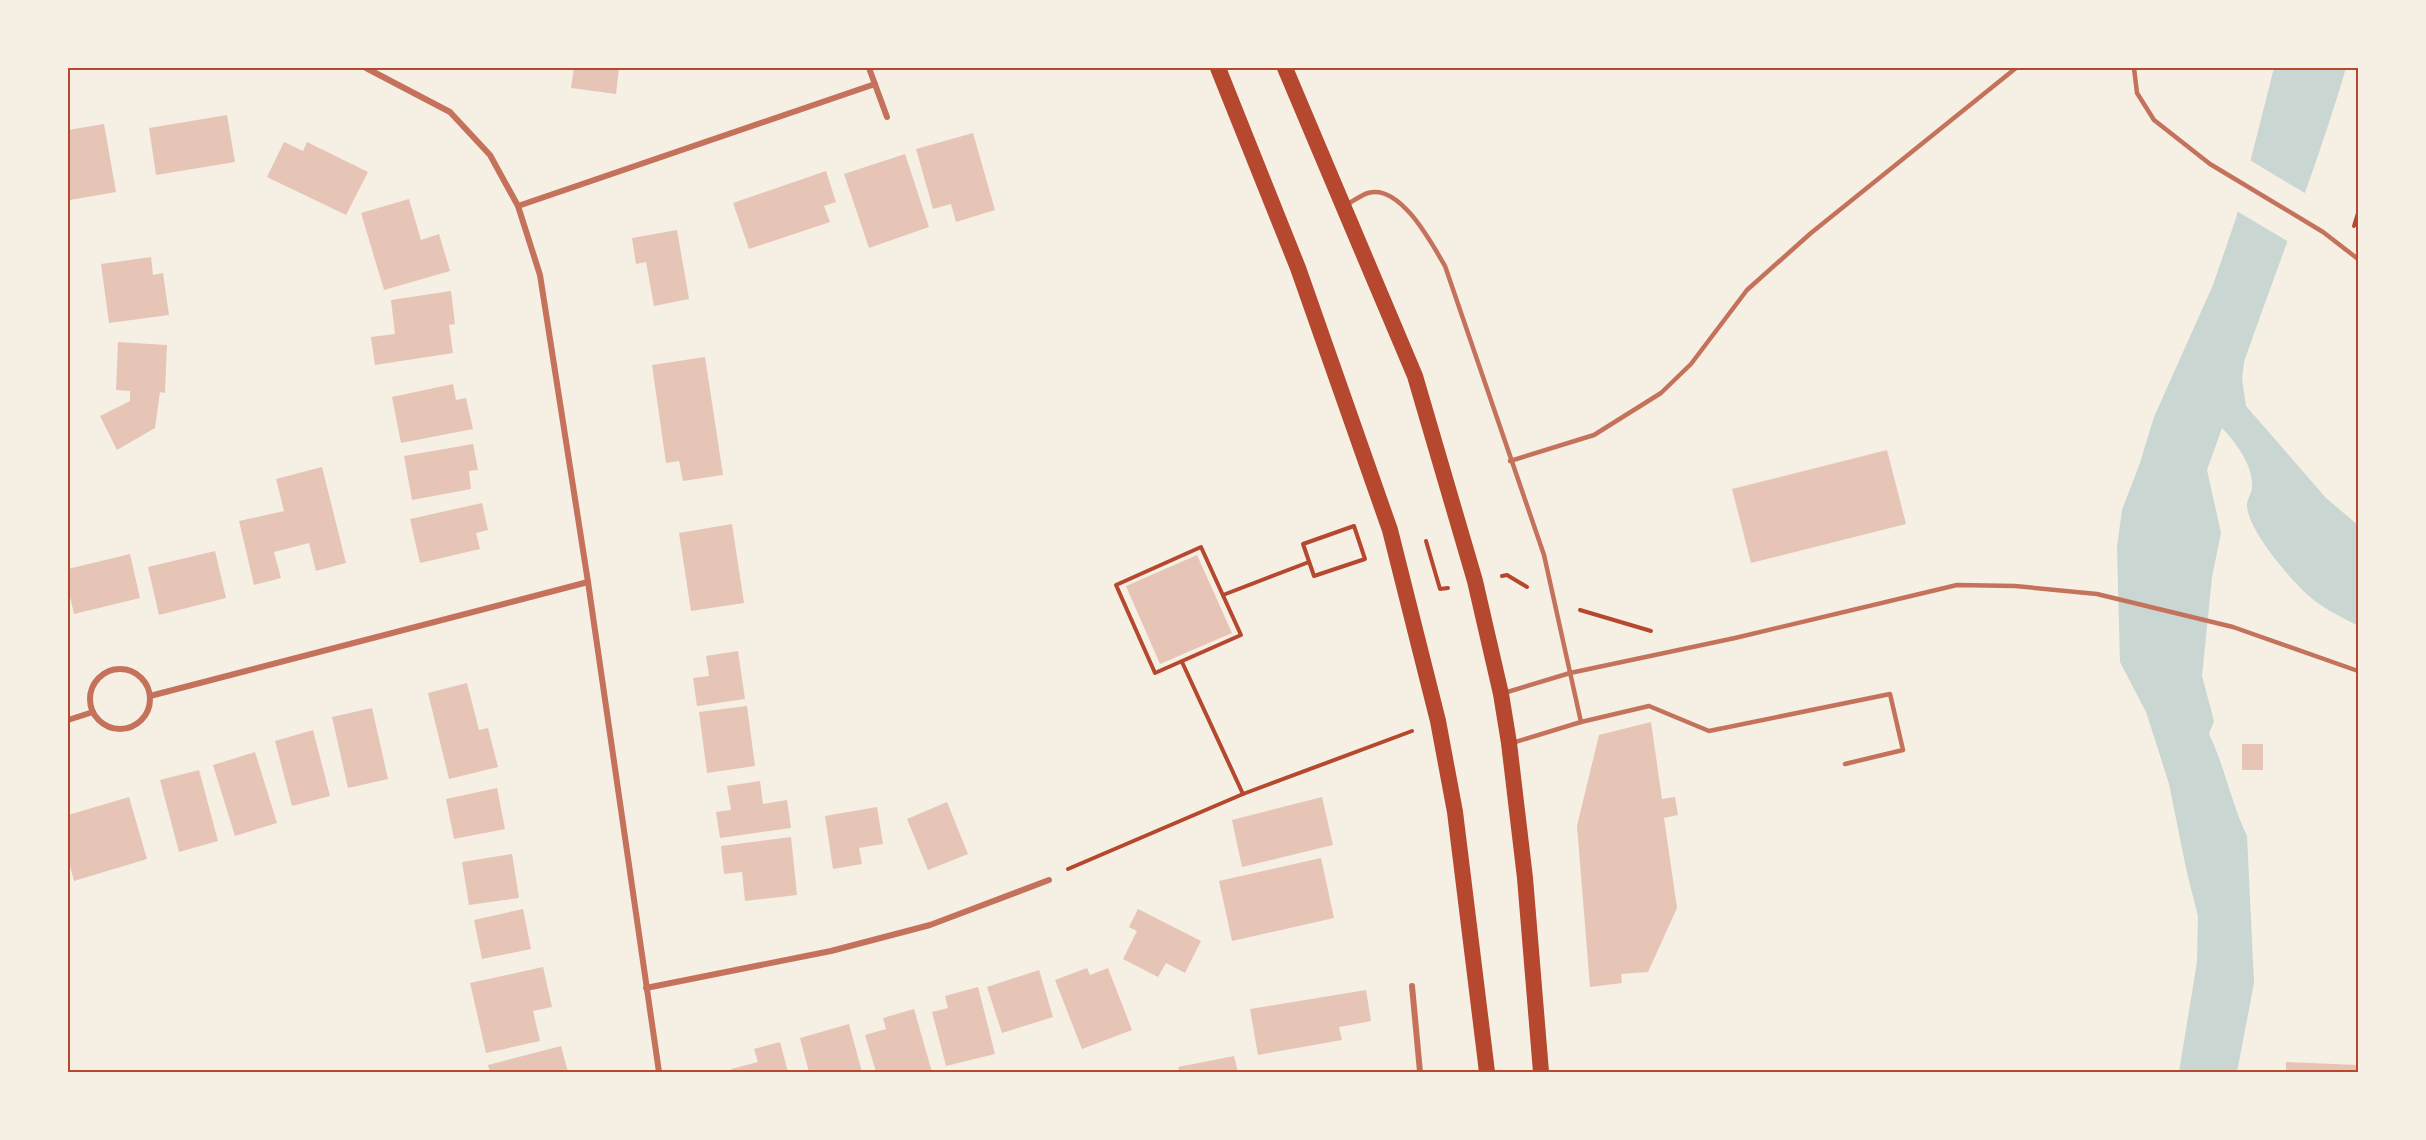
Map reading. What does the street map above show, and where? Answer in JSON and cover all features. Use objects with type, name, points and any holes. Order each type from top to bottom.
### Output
[{"type":"highway","points":[[1218,68],[1298,268],[1390,530],[1438,721],[1455,812],[1487,1072]]},
{"type":"highway","points":[[1285,68],[1345,205],[1415,376],[1475,581],[1501,694],[1509,744],[1525,878],[1541,1072]]},
{"type":"street","points":[[366,68],[450,112],[490,155],[518,206],[540,275],[588,582],[659,1072]]},
{"type":"street","points":[[869,68],[887,117]]},
{"type":"street","points":[[518,206],[875,84]]},
{"type":"street","points":[[150,696],[588,582]]},
{"type":"street","points":[[114,670],[124,670],[140,677],[150,696],[145,717],[131,727],[121,729],[109,727],[100,722],[90,703],[96,681],[114,670]]},
{"type":"street","points":[[68,720],[93,712]]},
{"type":"street","points":[[646,988],[831,951],[919,927],[1049,879]]},
{"type":"street","points":[[1412,986],[1420,1072]]},
{"type":"lane","points":[[1510,461],[1594,435],[1661,393],[1691,364],[1747,290],[1811,233],[2016,68]]},
{"type":"lane","points":[[2134,68],[2137,93],[2154,120],[2210,164],[2323,232],[2358,259]]},
{"type":"lane","points":[[1345,205],[1370,192],[1391,196],[1420,224],[1445,266],[1544,555],[1581,722]]},
{"type":"lane","points":[[1501,694],[1570,673],[1736,638],[1957,585],[2015,586],[2097,594],[2233,627],[2358,671]]},
{"type":"lane","points":[[1509,744],[1581,722],[1649,706],[1709,730],[1890,694],[1903,750],[1845,764]]},
{"type":"path","points":[[1390,530],[1420,522],[1440,590],[1507,575],[1554,603]]},
{"type":"path","points":[[1354,526],[1365,559],[1314,576],[1309,562],[1303,544],[1354,526]]},
{"type":"path","points":[[1201,547],[1241,635],[1182,662],[1155,673],[1116,585],[1201,547]]},
{"type":"path","points":[[1223,595],[1309,562]]},
{"type":"path","points":[[1182,662],[1243,794]]},
{"type":"path","points":[[1049,879],[1068,868],[1243,794],[1438,721]]},
{"type":"shaded area","points":[[2274,68],[2346,68],[2310,179],[2244,362],[2242,379],[2246,406],[2326,498],[2358,525],[2358,626],[2325,608],[2306,594],[2263,542],[2249,516],[2247,505],[2252,487],[2250,471],[2238,447],[2222,428],[2207,470],[2221,533],[2212,577],[2202,676],[2214,721],[2209,734],[2247,836],[2254,983],[2237,1072],[2179,1072],[2197,962],[2198,916],[2169,784],[2146,712],[2120,662],[2117,547],[2122,510],[2154,417],[2213,285],[2236,218]]},
{"type":"pier","points":[[2248,159],[2308,195],[2289,242],[2235,210]]},
{"type":"building","points":[[574,68],[619,68],[616,94],[571,88]]},
{"type":"building","points":[[227,115],[235,162],[156,175],[149,128]]},
{"type":"building","points":[[104,124],[116,192],[70,200],[68,130]]},
{"type":"building","points":[[973,133],[995,210],[956,222],[951,204],[933,209],[916,149]]},
{"type":"building","points":[[284,142],[303,151],[307,142],[368,172],[346,215],[267,177]]},
{"type":"building","points":[[905,154],[929,227],[869,248],[844,174]]},
{"type":"building","points":[[826,171],[836,202],[824,206],[830,222],[749,249],[733,203]]},
{"type":"building","points":[[409,199],[421,240],[439,234],[450,271],[384,290],[361,213]]},
{"type":"building","points":[[677,230],[689,299],[654,306],[646,262],[636,264],[632,238]]},
{"type":"building","points":[[151,257],[153,275],[163,273],[169,315],[109,323],[101,264]]},
{"type":"building","points":[[451,291],[455,324],[449,325],[453,353],[375,365],[371,337],[395,334],[391,300]]},
{"type":"building","points":[[118,342],[167,345],[165,393],[160,392],[155,428],[117,450],[100,416],[130,401],[130,391],[116,390]]},
{"type":"building","points":[[705,357],[723,475],[683,481],[679,461],[666,463],[652,365]]},
{"type":"building","points":[[453,384],[456,400],[466,398],[473,429],[401,443],[392,397]]},
{"type":"building","points":[[473,444],[478,470],[469,471],[471,489],[412,500],[404,456]]},
{"type":"building","points":[[1887,450],[1906,524],[1751,563],[1732,489]]},
{"type":"building","points":[[322,467],[346,563],[316,571],[309,543],[274,552],[281,578],[254,585],[239,521],[284,511],[276,479]]},
{"type":"building","points":[[482,503],[488,530],[476,533],[480,549],[420,563],[410,519]]},
{"type":"building","points":[[732,524],[744,603],[691,611],[679,533]]},
{"type":"building","points":[[215,551],[226,598],[159,615],[148,567]]},
{"type":"building","points":[[130,554],[140,598],[74,614],[68,588],[68,569]]},
{"type":"building","points":[[1197,555],[1232,633],[1160,664],[1126,586]]},
{"type":"building","points":[[738,651],[745,699],[697,706],[693,678],[709,676],[706,656]]},
{"type":"building","points":[[467,683],[479,730],[488,728],[498,767],[449,779],[428,693]]},
{"type":"building","points":[[747,706],[755,766],[707,773],[699,712]]},
{"type":"building","points":[[372,708],[388,779],[348,788],[332,717]]},
{"type":"building","points":[[1651,722],[1662,799],[1675,797],[1678,815],[1664,818],[1677,908],[1648,972],[1621,974],[1622,983],[1590,987],[1577,826],[1599,735]]},
{"type":"building","points":[[313,730],[330,796],[292,806],[275,741]]},
{"type":"building","points":[[2242,744],[2263,744],[2263,770],[2242,770]]},
{"type":"building","points":[[255,752],[277,823],[235,836],[213,765]]},
{"type":"building","points":[[199,770],[218,841],[179,852],[160,780]]},
{"type":"building","points":[[760,781],[763,804],[787,800],[791,828],[720,838],[716,812],[731,810],[727,786]]},
{"type":"building","points":[[497,788],[505,829],[454,839],[446,799]]},
{"type":"building","points":[[129,797],[147,859],[74,881],[68,859],[68,815]]},
{"type":"building","points":[[1322,797],[1333,845],[1242,867],[1232,820]]},
{"type":"building","points":[[947,802],[968,854],[928,870],[907,819]]},
{"type":"building","points":[[877,807],[883,844],[859,848],[862,864],[833,869],[825,816]]},
{"type":"building","points":[[791,837],[797,895],[745,901],[742,872],[724,874],[721,846]]},
{"type":"building","points":[[512,854],[519,898],[469,905],[462,862]]},
{"type":"building","points":[[1321,858],[1334,918],[1232,941],[1219,881]]},
{"type":"building","points":[[523,909],[531,949],[482,959],[474,920]]},
{"type":"building","points":[[1138,909],[1201,941],[1185,973],[1166,963],[1158,977],[1123,959],[1137,931],[1129,927]]},
{"type":"building","points":[[543,967],[552,1007],[533,1011],[540,1041],[486,1053],[470,983]]},
{"type":"building","points":[[1087,968],[1090,975],[1108,968],[1132,1030],[1082,1049],[1055,980]]},
{"type":"building","points":[[1039,970],[1053,1017],[1002,1033],[987,987]]},
{"type":"building","points":[[978,987],[995,1054],[946,1066],[932,1012],[948,1008],[945,996]]},
{"type":"building","points":[[1366,990],[1371,1021],[1339,1027],[1342,1040],[1258,1055],[1250,1009]]},
{"type":"building","points":[[914,1009],[932,1072],[876,1072],[865,1035],[886,1029],[883,1018]]},
{"type":"building","points":[[849,1024],[862,1072],[809,1072],[800,1038]]},
{"type":"building","points":[[780,1042],[788,1072],[732,1072],[731,1069],[758,1062],[754,1049]]},
{"type":"building","points":[[561,1046],[568,1072],[490,1072],[488,1065]]},
{"type":"building","points":[[1234,1056],[1238,1072],[1180,1072],[1178,1067]]},
{"type":"building","points":[[2286,1062],[2358,1065],[2358,1072],[2286,1072]]}]
